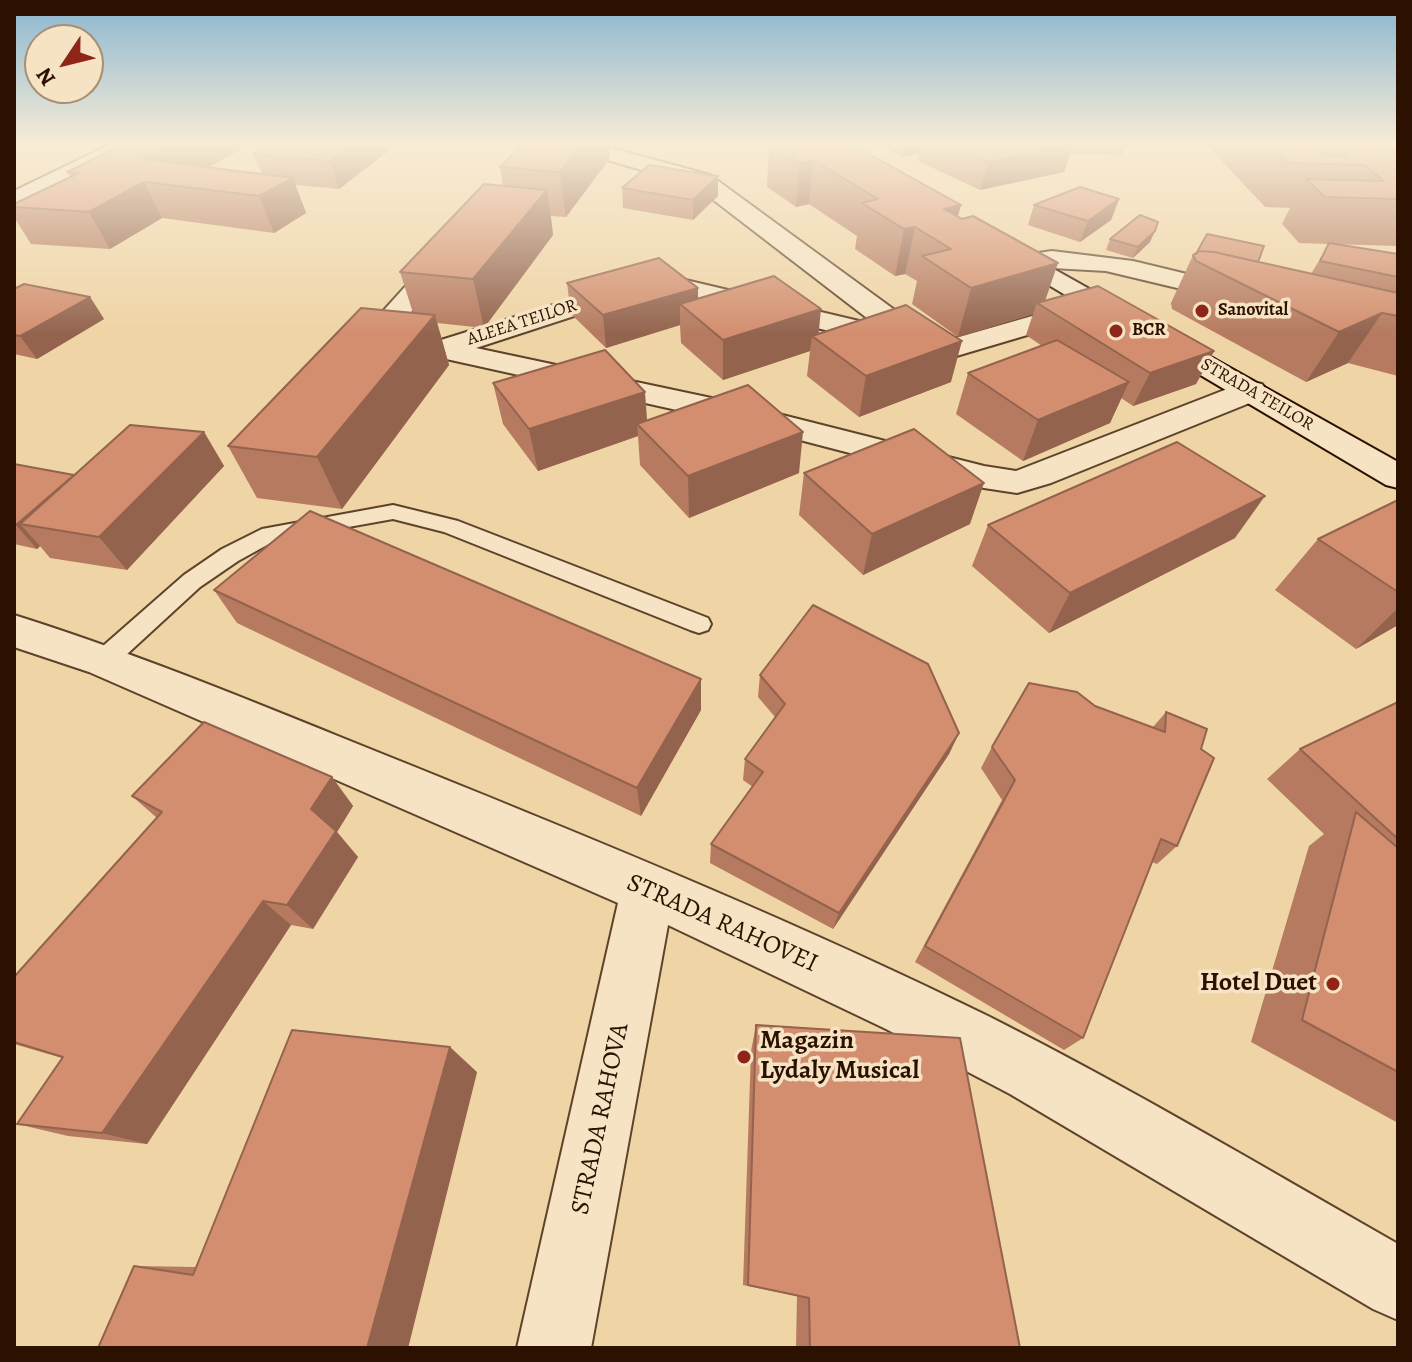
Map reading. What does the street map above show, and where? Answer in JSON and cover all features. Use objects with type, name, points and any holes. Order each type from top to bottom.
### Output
[{"type":"street","name":"ALEEA TEILOR","points":[[738,208],[926,346],[953,348],[1100,304]]},
{"type":"street","name":"STRADA TEILOR","points":[[979,234],[1398,477]]},
{"type":"street","points":[[338,381],[375,335],[463,238]]},
{"type":"street","points":[[1026,261],[1052,257],[1084,259],[1270,302]]},
{"type":"street","name":"ALEEA TEILOR","points":[[443,348],[656,281],[997,365]]},
{"type":"street","name":"ALEEA TEILOR","points":[[375,335],[735,413],[984,477],[1017,482],[1128,428],[1251,391]]},
{"type":"street","name":"STRADA RAHOVEI","points":[[14,631],[104,660],[648,890],[909,1009],[1115,1119],[1398,1284]]},
{"type":"street","name":"STRADA RAHOVA","points":[[554,1348],[648,890]]},
{"type":"lane","points":[[104,660],[192,581],[230,555],[270,534],[393,512],[450,526],[699,624]]},
{"type":"building","points":[[22,208],[97,208],[89,212]]},
{"type":"building","points":[[462,208],[532,208],[473,279],[400,272]]},
{"type":"building","points":[[869,208],[950,208],[944,209],[962,219],[973,216],[1058,263],[971,288],[922,256],[951,249],[915,227],[904,229]]},
{"type":"building","points":[[1043,208],[1107,208],[1088,221]]},
{"type":"building","points":[[1140,215],[1158,222],[1155,231],[1138,247],[1110,239]]},
{"type":"building","points":[[1207,234],[1264,246],[1258,262],[1214,252],[1199,251],[1196,254]]},
{"type":"building","points":[[1329,243],[1398,254],[1398,277],[1320,261]]},
{"type":"building","points":[[1199,251],[1398,293],[1398,316],[1382,313],[1339,332],[1196,261],[1193,255]]},
{"type":"building","points":[[659,258],[698,288],[603,315],[567,283]]},
{"type":"building","points":[[774,276],[821,309],[723,340],[680,304]]},
{"type":"building","points":[[24,284],[90,297],[20,336],[14,335],[14,289]]},
{"type":"building","points":[[1098,286],[1214,351],[1150,373],[1037,303]]},
{"type":"building","points":[[906,305],[962,341],[866,376],[812,336]]},
{"type":"building","points":[[361,308],[435,315],[317,457],[228,446]]},
{"type":"building","points":[[1057,340],[1129,382],[1038,420],[968,373]]},
{"type":"building","points":[[605,350],[645,392],[529,429],[493,383]]},
{"type":"building","points":[[748,385],[803,432],[688,476],[637,424]]},
{"type":"building","points":[[130,425],[204,432],[99,537],[20,524]]},
{"type":"building","points":[[914,429],[984,483],[872,534],[804,473]]},
{"type":"building","points":[[1177,442],[1265,496],[1070,593],[988,525]]},
{"type":"building","points":[[14,464],[74,475],[16,525],[14,525]]},
{"type":"building","points":[[1398,500],[1398,592],[1318,539]]},
{"type":"building","points":[[310,511],[701,679],[637,788],[214,590]]},
{"type":"building","points":[[813,605],[928,664],[959,733],[839,913],[711,844],[763,772],[745,759],[785,704],[760,675]]},
{"type":"building","points":[[1029,683],[1077,692],[1095,706],[1165,732],[1166,712],[1207,729],[1201,749],[1214,758],[1177,846],[1161,839],[1083,1038],[925,946],[1015,780],[992,747]]},
{"type":"building","points":[[1398,702],[1398,839],[1300,749]]},
{"type":"building","points":[[204,722],[332,777],[311,809],[336,831],[287,905],[263,901],[102,1133],[17,1124],[63,1057],[14,1042],[14,977],[162,812],[132,796]]},
{"type":"building","points":[[1356,812],[1398,848],[1398,1072],[1302,1020]]},
{"type":"building","points":[[756,1025],[960,1038],[1020,1348],[810,1348],[809,1298],[748,1285]]},
{"type":"building","points":[[292,1030],[450,1047],[367,1348],[98,1348],[134,1266],[193,1275]]},
{"type":"place","name":"Sanovital","points":[[1202,311]]},
{"type":"place","name":"BCR","points":[[1116,331]]},
{"type":"place","name":"Hotel Duet","points":[[1333,984]]},
{"type":"place","name":"Magazin Lydaly Musical","points":[[744,1057]]}]
